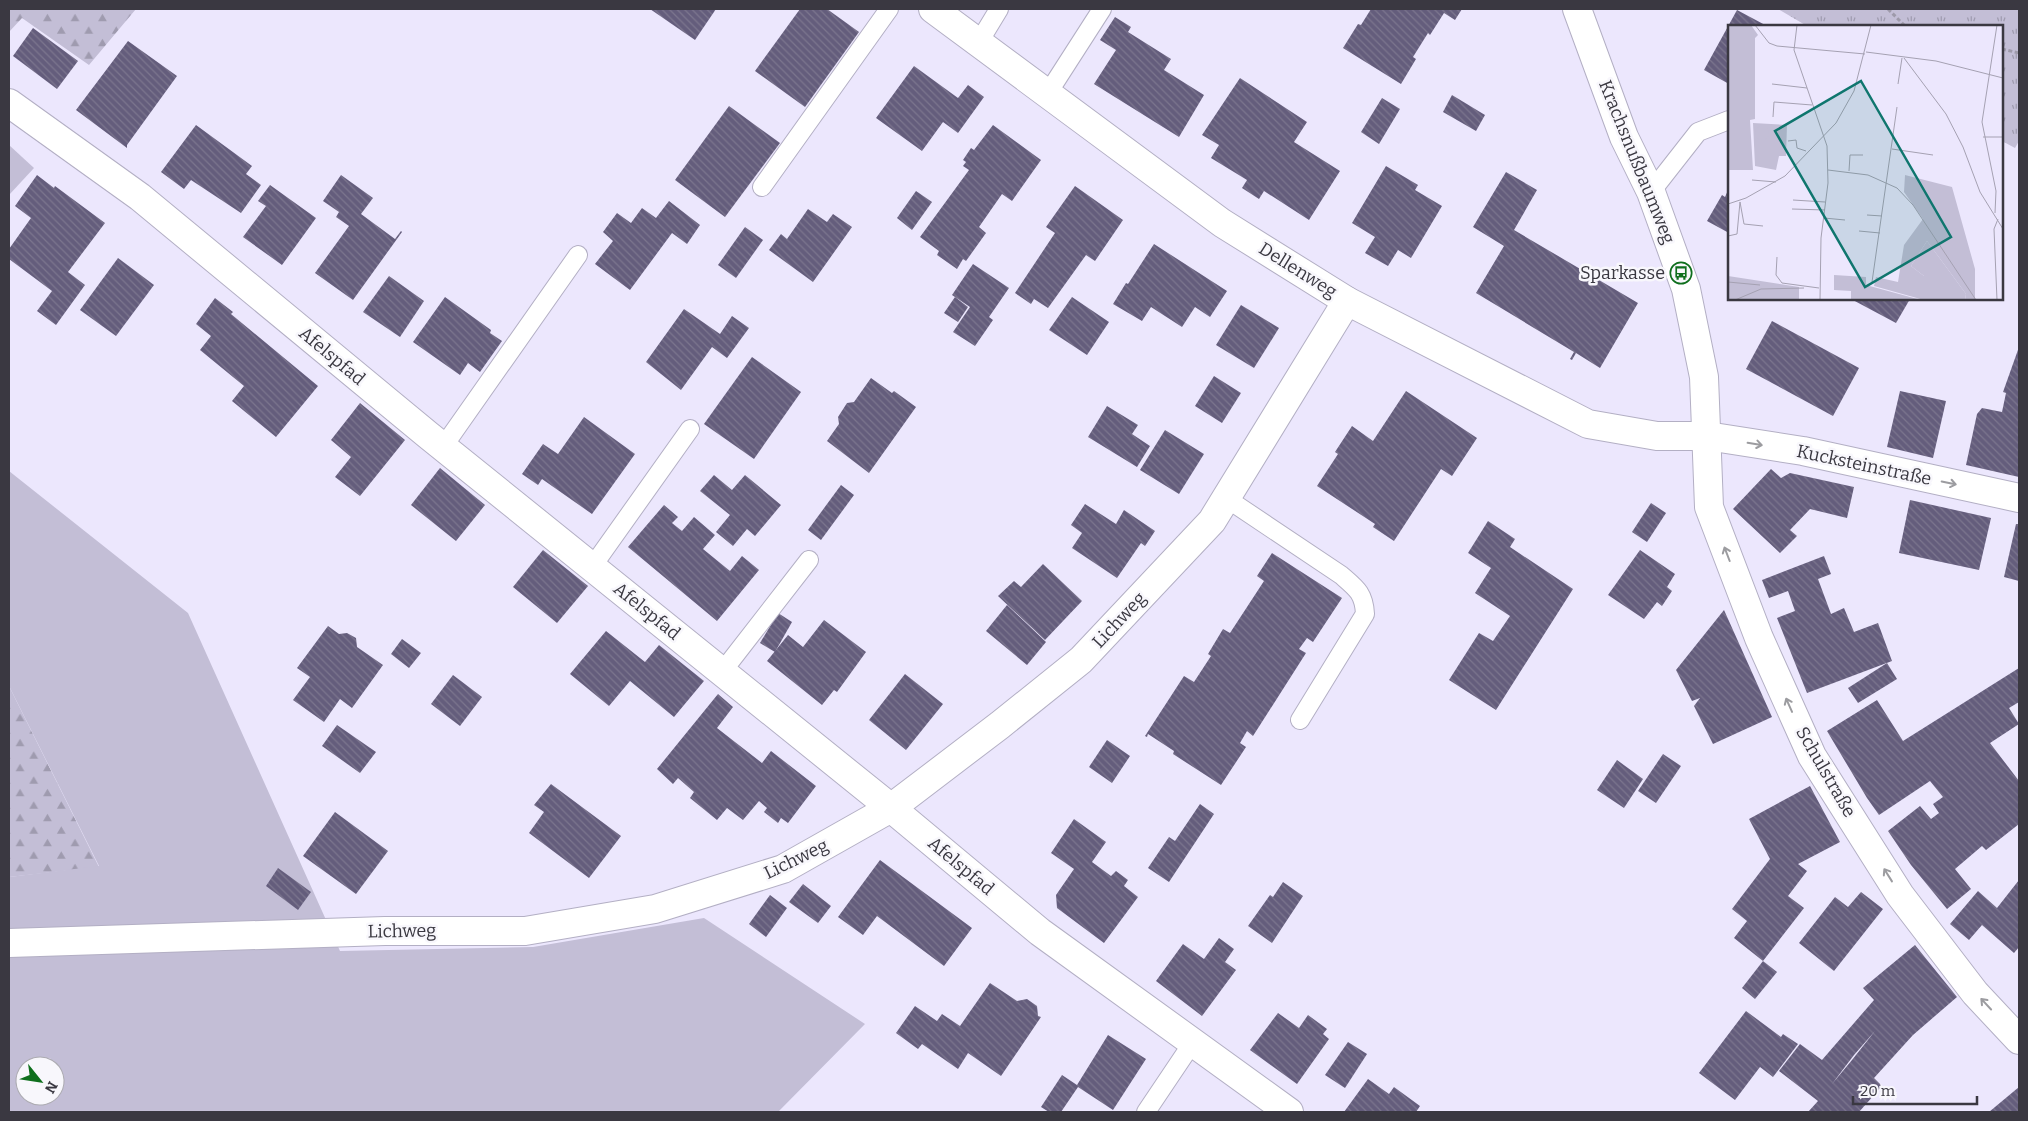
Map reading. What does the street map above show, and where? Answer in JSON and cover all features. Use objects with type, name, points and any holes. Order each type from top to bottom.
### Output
[{"type":"street","name":"Dellenweg","points":[[933,9],[1222,223],[1347,301],[1588,424],[1657,436],[1707,436]]},
{"type":"street","name":"Krachsnußbaumweg","points":[[1577,9],[1624,137],[1651,192],[1686,289],[1704,377],[1707,436]]},
{"type":"street","name":"Afelspfad","points":[[9,103],[140,197],[443,447],[891,808],[1040,932],[1289,1112]]},
{"type":"street","name":"Lichweg","points":[[9,943],[385,931],[524,931],[655,909],[783,869],[891,808],[1082,660],[1212,521],[1347,301]]},
{"type":"street","name":"Kucksteinstraße","points":[[1707,436],[1803,451],[2019,498]]},
{"type":"street","name":"Schulstraße","points":[[1707,436],[1710,508],[1759,638],[1812,756],[1900,895],[1976,993],[2019,1040]]},
{"type":"lane","points":[[762,187],[889,9]]},
{"type":"lane","points":[[979,42],[999,9]]},
{"type":"lane","points":[[1048,93],[1102,9]]},
{"type":"lane","points":[[1651,192],[1698,132],[1728,120]]},
{"type":"lane","points":[[443,447],[578,255]]},
{"type":"lane","points":[[592,566],[690,429]]},
{"type":"lane","points":[[1226,498],[1341,575],[1356,588],[1364,600],[1365,614],[1300,720]]},
{"type":"lane","points":[[722,672],[809,560]]},
{"type":"lane","points":[[1146,1112],[1193,1042]]},
{"type":"path","points":[[1888,9],[1904,25]]},
{"type":"path","points":[[2003,48],[2019,53]]},
{"type":"green space","points":[[9,9],[136,9],[89,65],[22,18],[9,32]]},
{"type":"green space","points":[[1778,9],[2019,9],[2019,141],[2015,148],[2003,142],[2003,25],[1805,25]]},
{"type":"green space","points":[[9,145],[34,168],[9,195]]},
{"type":"green space","points":[[9,471],[188,613],[340,951],[533,947],[704,918],[865,1024],[778,1112],[9,1112],[9,877],[99,866],[9,686]]},
{"type":"green space","points":[[9,686],[99,867],[9,877]]},
{"type":"building","points":[[650,9],[716,9],[695,40]]},
{"type":"building","points":[[800,9],[827,9],[859,32],[805,107],[755,71]]},
{"type":"building","points":[[1371,9],[1462,9],[1455,20],[1444,13],[1430,35],[1428,33],[1413,57],[1416,59],[1401,84],[1343,48],[1358,24],[1361,25]]},
{"type":"building","points":[[1737,10],[1765,25],[1729,25]]},
{"type":"building","points":[[1115,17],[1131,27],[1128,32],[1171,59],[1164,70],[1204,95],[1179,137],[1094,84],[1116,50],[1100,40]]},
{"type":"building","points":[[1728,26],[1728,83],[1704,70]]},
{"type":"building","points":[[33,28],[78,61],[57,89],[13,56]]},
{"type":"building","points":[[128,41],[177,76],[127,145],[127,148],[76,110]]},
{"type":"building","points":[[914,66],[958,98],[968,85],[984,97],[958,133],[943,122],[922,151],[876,118]]},
{"type":"building","points":[[1240,78],[1307,122],[1294,142],[1340,171],[1309,220],[1264,191],[1259,199],[1242,188],[1247,180],[1211,158],[1219,145],[1202,135]]},
{"type":"building","points":[[1452,95],[1485,115],[1476,131],[1443,112]]},
{"type":"building","points":[[1382,98],[1400,109],[1379,144],[1361,132]]},
{"type":"building","points":[[729,106],[780,143],[725,217],[675,180]]},
{"type":"building","points":[[196,125],[252,166],[246,174],[261,185],[241,213],[191,180],[184,189],[161,172]]},
{"type":"building","points":[[993,125],[1041,160],[1012,201],[1002,194],[979,227],[986,233],[966,261],[963,259],[957,269],[937,255],[939,251],[920,237],[969,170],[963,166],[966,162],[963,160],[971,148],[974,150]]},
{"type":"building","points":[[1386,166],[1418,185],[1415,190],[1442,206],[1411,258],[1398,250],[1388,266],[1365,253],[1375,237],[1352,223]]},
{"type":"building","points":[[1506,172],[1537,190],[1514,230],[1638,303],[1600,368],[1576,353],[1572,360],[1570,359],[1574,352],[1476,293],[1504,246],[1473,227]]},
{"type":"building","points":[[37,175],[105,223],[68,272],[85,285],[56,325],[37,311],[52,291],[9,259],[9,249],[31,218],[15,206]]},
{"type":"building","points":[[341,175],[373,198],[361,214],[395,239],[402,232],[353,300],[315,273],[349,226],[336,217],[339,212],[323,201]]},
{"type":"building","points":[[270,185],[316,218],[282,265],[243,237],[266,206],[258,201]]},
{"type":"building","points":[[1075,186],[1123,220],[1095,261],[1086,255],[1048,308],[1034,299],[1031,304],[1015,293],[1055,233],[1046,227]]},
{"type":"building","points":[[1728,190],[1728,232],[1707,221],[1722,195],[1725,197]]},
{"type":"building","points":[[916,191],[932,202],[912,230],[897,218]]},
{"type":"building","points":[[669,201],[700,225],[687,244],[672,233],[630,290],[595,264],[613,241],[603,232],[617,213],[631,223],[642,208],[656,218]]},
{"type":"building","points":[[808,209],[827,222],[833,214],[852,227],[813,282],[769,250],[781,234],[787,239]]},
{"type":"building","points":[[745,227],[763,240],[736,278],[718,265]]},
{"type":"building","points":[[1154,244],[1227,291],[1210,317],[1195,307],[1182,327],[1151,307],[1142,321],[1113,304]]},
{"type":"building","points":[[118,258],[154,285],[116,336],[80,310]]},
{"type":"building","points":[[973,264],[1009,288],[989,317],[993,320],[975,346],[953,332],[970,307],[952,295]]},
{"type":"building","points":[[389,276],[424,301],[400,337],[363,312]]},
{"type":"building","points":[[445,297],[491,330],[490,333],[502,341],[480,372],[468,363],[460,375],[413,342]]},
{"type":"building","points":[[955,297],[968,307],[958,322],[944,313]]},
{"type":"building","points":[[1072,297],[1109,322],[1087,355],[1049,330]]},
{"type":"building","points":[[215,298],[233,312],[231,314],[318,386],[276,437],[232,401],[244,386],[200,350],[211,336],[196,324]]},
{"type":"building","points":[[1853,300],[1909,300],[1896,323]]},
{"type":"building","points":[[1241,305],[1279,328],[1254,368],[1216,345]]},
{"type":"building","points":[[684,309],[720,334],[732,316],[749,328],[727,358],[712,347],[681,390],[646,362]]},
{"type":"building","points":[[1772,321],[1859,368],[1833,416],[1746,369]]},
{"type":"building","points":[[2019,347],[2019,477],[1966,465],[1977,414],[1982,408],[2002,412],[2006,393],[2003,392]]},
{"type":"building","points":[[752,357],[801,392],[754,459],[704,424]]},
{"type":"building","points":[[1214,376],[1241,393],[1222,423],[1195,406]]},
{"type":"building","points":[[871,378],[892,393],[894,391],[916,407],[869,473],[827,441],[839,424],[838,417],[847,403],[854,402]]},
{"type":"building","points":[[1406,391],[1477,438],[1452,476],[1441,469],[1394,541],[1373,527],[1375,524],[1317,486],[1338,454],[1335,452],[1352,426],[1373,441]]},
{"type":"building","points":[[1900,391],[1946,401],[1933,458],[1887,447]]},
{"type":"building","points":[[360,403],[405,440],[360,496],[335,477],[351,457],[331,440]]},
{"type":"building","points":[[1107,406],[1138,425],[1132,434],[1150,446],[1137,467],[1088,437]]},
{"type":"building","points":[[584,417],[635,454],[592,514],[542,479],[538,485],[522,474],[543,444],[558,454]]},
{"type":"building","points":[[1165,430],[1204,454],[1179,494],[1140,470]]},
{"type":"building","points":[[440,468],[485,505],[456,541],[411,505]]},
{"type":"building","points":[[1771,469],[1781,478],[1790,473],[1854,487],[1847,518],[1810,509],[1790,530],[1797,536],[1780,553],[1733,509]]},
{"type":"building","points":[[714,475],[732,490],[745,475],[781,505],[755,536],[747,529],[733,546],[716,532],[730,515],[700,491]]},
{"type":"building","points":[[841,485],[854,495],[821,540],[808,530]]},
{"type":"building","points":[[1910,500],[1991,518],[1979,570],[1899,553]]},
{"type":"building","points":[[1651,503],[1666,513],[1647,542],[1632,532]]},
{"type":"building","points":[[1085,504],[1116,524],[1124,510],[1155,531],[1145,546],[1141,543],[1117,578],[1072,548],[1082,533],[1071,525]]},
{"type":"building","points":[[664,505],[678,517],[672,523],[682,531],[694,517],[715,535],[703,549],[730,571],[742,556],[759,570],[717,621],[628,547]]},
{"type":"building","points":[[1488,521],[1515,539],[1510,547],[1573,589],[1496,710],[1449,680],[1479,633],[1493,641],[1510,616],[1475,593],[1491,568],[1468,553]]},
{"type":"building","points":[[2016,524],[2019,524],[2019,581],[2004,577]]},
{"type":"building","points":[[543,550],[588,586],[557,623],[513,587]]},
{"type":"building","points":[[1640,550],[1675,574],[1667,587],[1672,591],[1662,606],[1657,602],[1644,619],[1608,595]]},
{"type":"building","points":[[1272,553],[1342,598],[1313,642],[1307,638],[1299,649],[1306,653],[1253,736],[1247,731],[1240,743],[1246,747],[1221,785],[1173,754],[1174,751],[1148,734],[1147,737],[1145,736],[1184,676],[1194,682],[1211,656],[1208,654],[1223,629],[1230,633],[1264,581],[1257,576]]},
{"type":"building","points":[[1824,556],[1831,574],[1818,579],[1831,614],[1844,608],[1854,632],[1878,623],[1892,661],[1807,693],[1777,618],[1795,611],[1788,591],[1769,598],[1762,580]]},
{"type":"building","points":[[1043,564],[1082,601],[1045,640],[998,596],[1014,581],[1021,587]]},
{"type":"building","points":[[1007,605],[1046,642],[1027,665],[986,631]]},
{"type":"building","points":[[1724,610],[1772,717],[1713,744],[1694,706],[1700,698],[1692,701],[1676,670]]},
{"type":"building","points":[[778,613],[792,622],[775,652],[760,643]]},
{"type":"building","points":[[824,620],[866,652],[837,692],[834,690],[822,705],[767,661],[788,635],[803,647]]},
{"type":"building","points":[[328,626],[339,634],[347,633],[356,638],[357,647],[383,665],[352,708],[340,699],[324,722],[293,700],[310,677],[297,668]]},
{"type":"building","points":[[606,631],[645,662],[659,645],[704,681],[674,717],[630,681],[609,706],[570,674]]},
{"type":"building","points":[[402,639],[421,653],[409,668],[391,654]]},
{"type":"building","points":[[1887,663],[1897,679],[1858,703],[1848,688]]},
{"type":"building","points":[[2019,668],[2019,702],[2009,708],[2019,724],[1990,743],[2019,781],[2019,824],[1986,850],[1982,846],[1955,869],[1971,889],[1947,909],[1911,865],[1888,831],[1920,806],[1931,819],[1939,813],[1933,804],[1943,797],[1930,781],[1879,815],[1827,731],[1877,700],[1903,741]]},
{"type":"building","points":[[905,674],[943,704],[906,750],[869,720]]},
{"type":"building","points":[[453,675],[482,697],[460,726],[431,704]]},
{"type":"building","points":[[718,694],[733,707],[717,728],[762,763],[771,751],[816,786],[788,823],[781,818],[778,823],[764,812],[767,808],[759,801],[743,820],[727,808],[717,820],[690,798],[694,792],[678,778],[673,784],[657,769]]},
{"type":"building","points":[[337,725],[376,752],[360,773],[322,746]]},
{"type":"building","points":[[1107,740],[1130,756],[1112,783],[1089,767]]},
{"type":"building","points":[[1663,754],[1681,766],[1656,803],[1638,791]]},
{"type":"building","points":[[1617,760],[1643,779],[1624,808],[1597,790]]},
{"type":"building","points":[[551,784],[621,836],[589,878],[529,833],[544,812],[534,805]]},
{"type":"building","points":[[1810,786],[1840,842],[1798,864],[1807,871],[1788,896],[1804,908],[1763,961],[1734,938],[1747,921],[1732,909],[1770,859],[1749,819]]},
{"type":"building","points":[[1200,804],[1214,814],[1169,882],[1148,868],[1169,837],[1175,841]]},
{"type":"building","points":[[335,812],[388,851],[356,894],[303,856]]},
{"type":"building","points":[[1074,819],[1106,842],[1092,862],[1111,876],[1116,871],[1128,880],[1124,886],[1138,897],[1104,943],[1057,908],[1056,895],[1074,869],[1051,853]]},
{"type":"building","points":[[880,860],[972,928],[944,966],[877,916],[863,935],[838,917]]},
{"type":"building","points":[[278,868],[311,892],[298,910],[266,886]]},
{"type":"building","points":[[2019,880],[2019,947],[2014,953],[1982,925],[1969,940],[1950,924],[1978,891],[1997,908]]},
{"type":"building","points":[[1283,882],[1303,896],[1272,943],[1248,926],[1270,895],[1273,897]]},
{"type":"building","points":[[803,884],[831,906],[818,923],[789,902]]},
{"type":"building","points":[[1861,892],[1883,909],[1834,971],[1799,943],[1835,897],[1848,907]]},
{"type":"building","points":[[770,895],[787,908],[766,937],[749,924]]},
{"type":"building","points":[[1219,938],[1234,949],[1225,962],[1236,970],[1202,1016],[1156,981],[1183,944],[1204,959]]},
{"type":"building","points":[[1915,945],[1957,997],[1913,1035],[1874,1078],[1882,1086],[1859,1112],[1808,1112],[1818,1101],[1779,1071],[1800,1044],[1822,1060],[1874,1000],[1863,988]],"holes":[[[1875,1031],[1852,1060],[1832,1084]]]},
{"type":"building","points":[[1763,961],[1777,972],[1755,999],[1742,988]]},
{"type":"building","points":[[990,983],[1017,1001],[1027,999],[1037,1006],[1038,1016],[1041,1017],[1001,1076],[968,1053],[958,1069],[922,1044],[918,1049],[896,1033],[915,1006],[937,1021],[942,1014],[960,1026]]},
{"type":"building","points":[[1746,1011],[1781,1037],[1783,1034],[1798,1044],[1773,1077],[1760,1067],[1735,1100],[1699,1073]]},
{"type":"building","points":[[1278,1013],[1299,1028],[1308,1015],[1327,1029],[1323,1034],[1329,1039],[1297,1084],[1250,1050]]},
{"type":"building","points":[[1108,1035],[1146,1059],[1113,1110],[1078,1087],[1061,1112],[1049,1112],[1041,1107],[1062,1075],[1077,1085]]},
{"type":"building","points":[[1348,1042],[1367,1054],[1345,1088],[1325,1075]]},
{"type":"building","points":[[1368,1079],[1389,1094],[1394,1087],[1420,1106],[1416,1112],[1344,1112]]},
{"type":"building","points":[[2019,1087],[2019,1112],[1989,1112]]},
{"type":"place","name":"Sparkasse","points":[[1681,273]]}]
